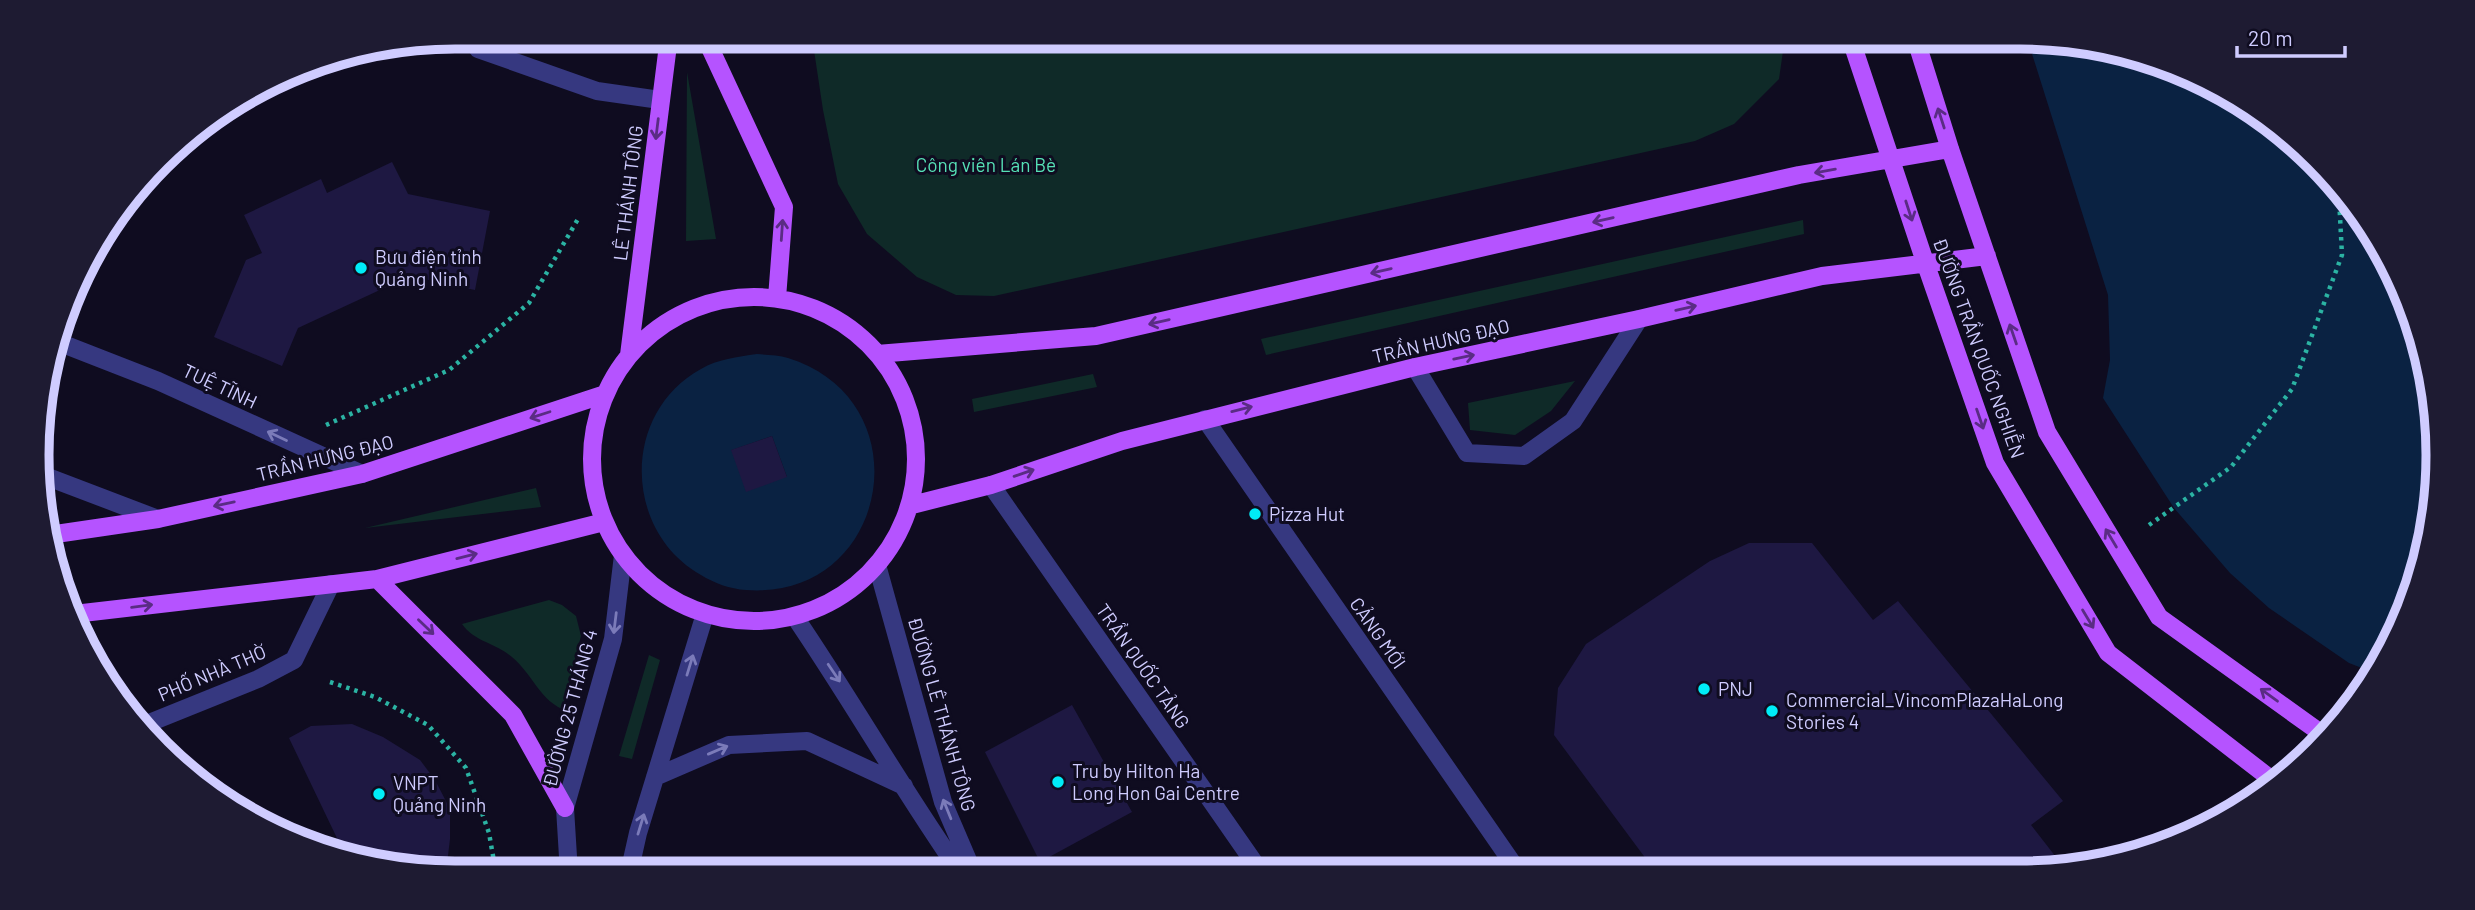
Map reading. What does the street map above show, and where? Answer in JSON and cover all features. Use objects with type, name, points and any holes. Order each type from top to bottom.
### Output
[{"type":"main road","name":"LÊ THÁNH TÔNG","points":[[629,355],[667,49]]},
{"type":"main road","points":[[711,49],[784,207],[777,298]]},
{"type":"main road","name":"ĐƯỜNG TRẦN QUỐC NGHIỄN","points":[[1854,49],[1995,463],[2108,653],[2268,777]]},
{"type":"main road","name":"ĐƯỜNG TRẦN QUỐC NGHIỄN","points":[[1919,49],[1950,149],[2047,432],[2159,617],[2318,731]]},
{"type":"main road","points":[[877,354],[1096,337],[1786,178],[1950,149]]},
{"type":"main road","name":"TRẦN HƯNG ĐẠO","points":[[912,505],[991,485],[1122,441],[1415,367],[1639,319],[1822,275],[1987,257]]},
{"type":"main road","points":[[738,297],[777,298],[814,308],[848,327],[877,354],[903,396],[915,443],[916,468],[912,505],[893,543],[877,565],[854,588],[826,605],[795,617],[735,621],[705,614],[674,600],[646,580],[623,555],[604,522],[595,490],[591,457],[595,425],[605,394],[629,355],[651,332],[678,315],[707,303],[738,297]]},
{"type":"main road","name":"TRẦN HƯNG ĐẠO","points":[[57,533],[158,519],[362,474],[605,394]]},
{"type":"main road","points":[[81,613],[377,579],[604,522]]},
{"type":"main road","points":[[377,579],[513,715],[565,808]]},
{"type":"street","points":[[478,49],[597,91],[660,100]]},
{"type":"street","points":[[1415,367],[1467,453],[1524,456],[1573,421],[1639,319]]},
{"type":"street","name":"TUỆ TĨNH","points":[[65,345],[158,381],[362,474]]},
{"type":"street","name":"CẢNG MỚI","points":[[1205,419],[1511,861]]},
{"type":"street","points":[[50,478],[158,519]]},
{"type":"street","name":"TRẦN QUỐC TẢNG","points":[[991,485],[1252,861]]},
{"type":"street","name":"ĐƯỜNG 25 THÁNG 4","points":[[568,861],[565,808],[613,639],[623,555]]},
{"type":"street","name":"ĐƯỜNG LÊ THÁNH TÔNG","points":[[877,565],[943,802],[968,861]]},
{"type":"street","name":"PHỐ NHÀ THỜ","points":[[149,722],[258,679],[294,660],[331,584]]},
{"type":"street","points":[[632,861],[705,614]]},
{"type":"street","points":[[795,617],[846,692],[919,813],[952,861]]},
{"type":"street","points":[[655,776],[729,745],[807,741],[904,786]]},
{"type":"path","points":[[2149,525],[2231,467],[2291,388],[2342,255],[2339,205]]},
{"type":"path","points":[[326,425],[449,370],[529,303],[578,219]]},
{"type":"path","points":[[330,682],[376,697],[428,725],[466,768],[489,833],[494,861]]},
{"type":"green space","name":"Công viên Lán Bè","points":[[814,49],[1783,49],[1779,79],[1734,124],[1695,141],[994,296],[956,295],[917,277],[867,234],[838,184]]},
{"type":"green space","points":[[687,72],[716,239],[686,241]]},
{"type":"green space","points":[[1803,220],[1804,234],[1266,355],[1261,339]]},
{"type":"green space","points":[[1093,374],[1097,387],[974,412],[972,399]]},
{"type":"green space","points":[[1575,381],[1551,411],[1515,435],[1470,430],[1468,403]]},
{"type":"green space","points":[[536,488],[541,507],[365,528]]},
{"type":"green space","points":[[549,600],[562,605],[576,616],[581,636],[562,709],[540,691],[516,660],[472,634],[462,624]]},
{"type":"green space","points":[[649,655],[660,660],[632,759],[619,756]]},
{"type":"water","points":[[2031,49],[2073,52],[2125,63],[2175,80],[2223,103],[2267,133],[2307,168],[2342,208],[2372,252],[2395,300],[2412,350],[2423,402],[2426,455],[2423,508],[2412,560],[2395,610],[2365,669],[2349,663],[2269,608],[2230,573],[2174,508],[2103,398],[2110,360],[2108,295]]},
{"type":"water","points":[[757,354],[788,358],[832,381],[860,414],[873,453],[872,494],[859,533],[832,564],[795,585],[746,590],[711,581],[675,555],[657,530],[646,502],[642,472],[645,442],[656,414],[675,389],[701,369],[714,363]],"holes":[[[772,436],[787,477],[731,450]]]},
{"type":"building","name":"Bưu điện tỉnh Quảng Ninh","points":[[392,162],[408,194],[490,211],[475,290],[410,276],[298,328],[282,366],[214,337],[246,260],[262,253],[244,215],[321,179],[327,193]]},
{"type":"building","points":[[772,436],[787,477],[746,492],[731,450]]},
{"type":"building","name":"Commercial_VincomPlazaHaLong Stories 4","points":[[1749,543],[1812,543],[1873,620],[1898,601],[2063,801],[2031,825],[2058,859],[1648,861],[1554,735],[1558,688],[1586,644],[1710,561]]},
{"type":"building","name":"Tru by Hilton Ha Long Hon Gai Centre","points":[[1072,705],[1132,812],[1040,861],[985,752]]},
{"type":"building","name":"VNPT Quảng Ninh","points":[[352,724],[383,737],[420,760],[435,780],[450,809],[447,861],[402,858],[340,844],[289,738],[311,726]]},
{"type":"place","name":"Bưu điện tỉnh Quảng Ninh","points":[[361,268]]},
{"type":"place","name":"Pizza Hut","points":[[1255,514]]},
{"type":"place","name":"PNJ","points":[[1704,689]]},
{"type":"place","name":"Commercial_VincomPlazaHaLong Stories 4","points":[[1772,711]]},
{"type":"place","name":"Tru by Hilton Ha Long Hon Gai Centre","points":[[1058,782]]},
{"type":"place","name":"VNPT Quảng Ninh","points":[[379,794]]}]
